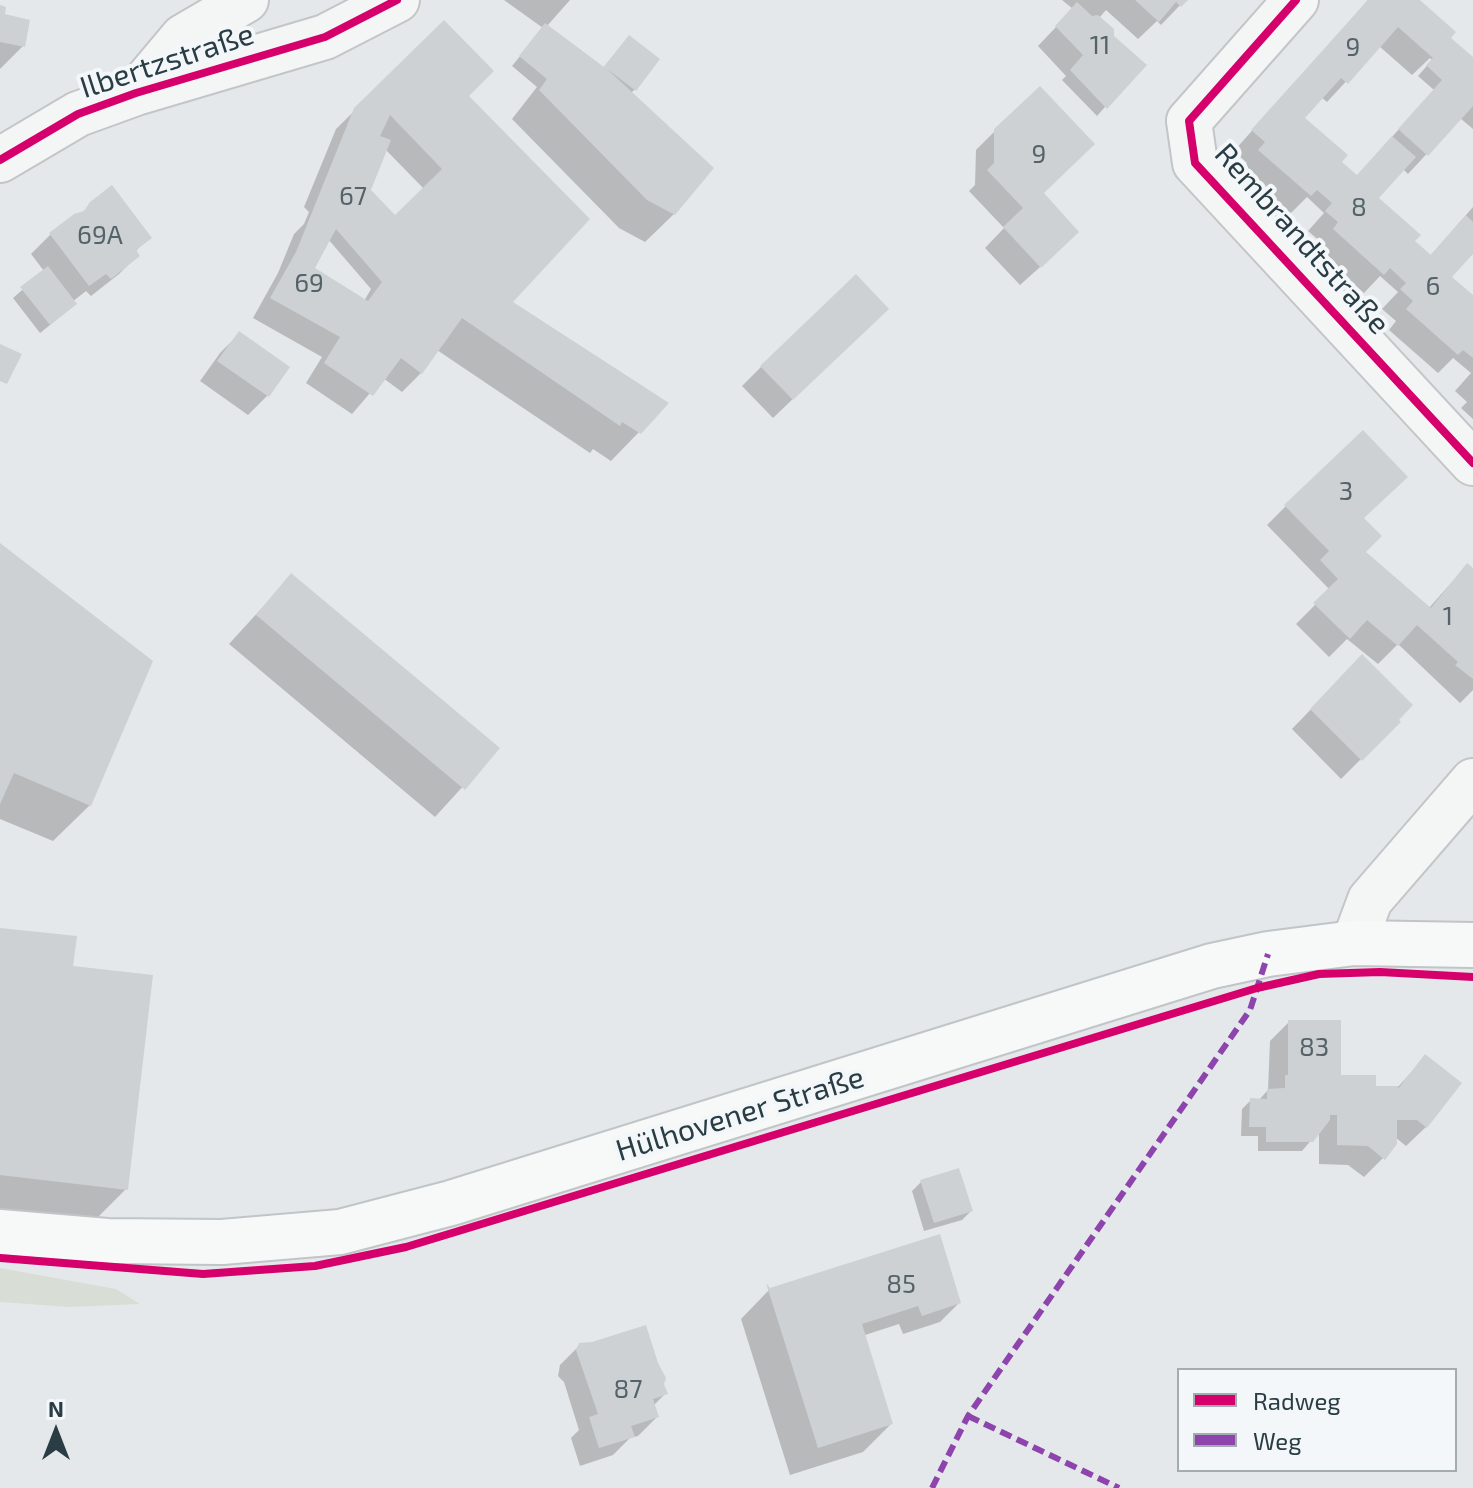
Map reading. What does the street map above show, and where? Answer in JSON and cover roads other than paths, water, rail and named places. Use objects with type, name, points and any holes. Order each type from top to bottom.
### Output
[{"type":"main road","name":"Hülhovener Straße","points":[[0,1232],[107,1241],[222,1242],[340,1232],[451,1203],[1212,966],[1268,954],[1354,943],[1473,945]]},
{"type":"street","points":[[136,93],[183,37],[246,0]]},
{"type":"street","name":"Ilbertzstraße","points":[[0,160],[78,114],[136,93],[325,37],[397,0]]},
{"type":"street","name":"Rembrandtstraße","points":[[1296,0],[1189,121],[1195,163],[1473,463]]},
{"type":"street","points":[[1354,943],[1370,900],[1473,781]]}]
